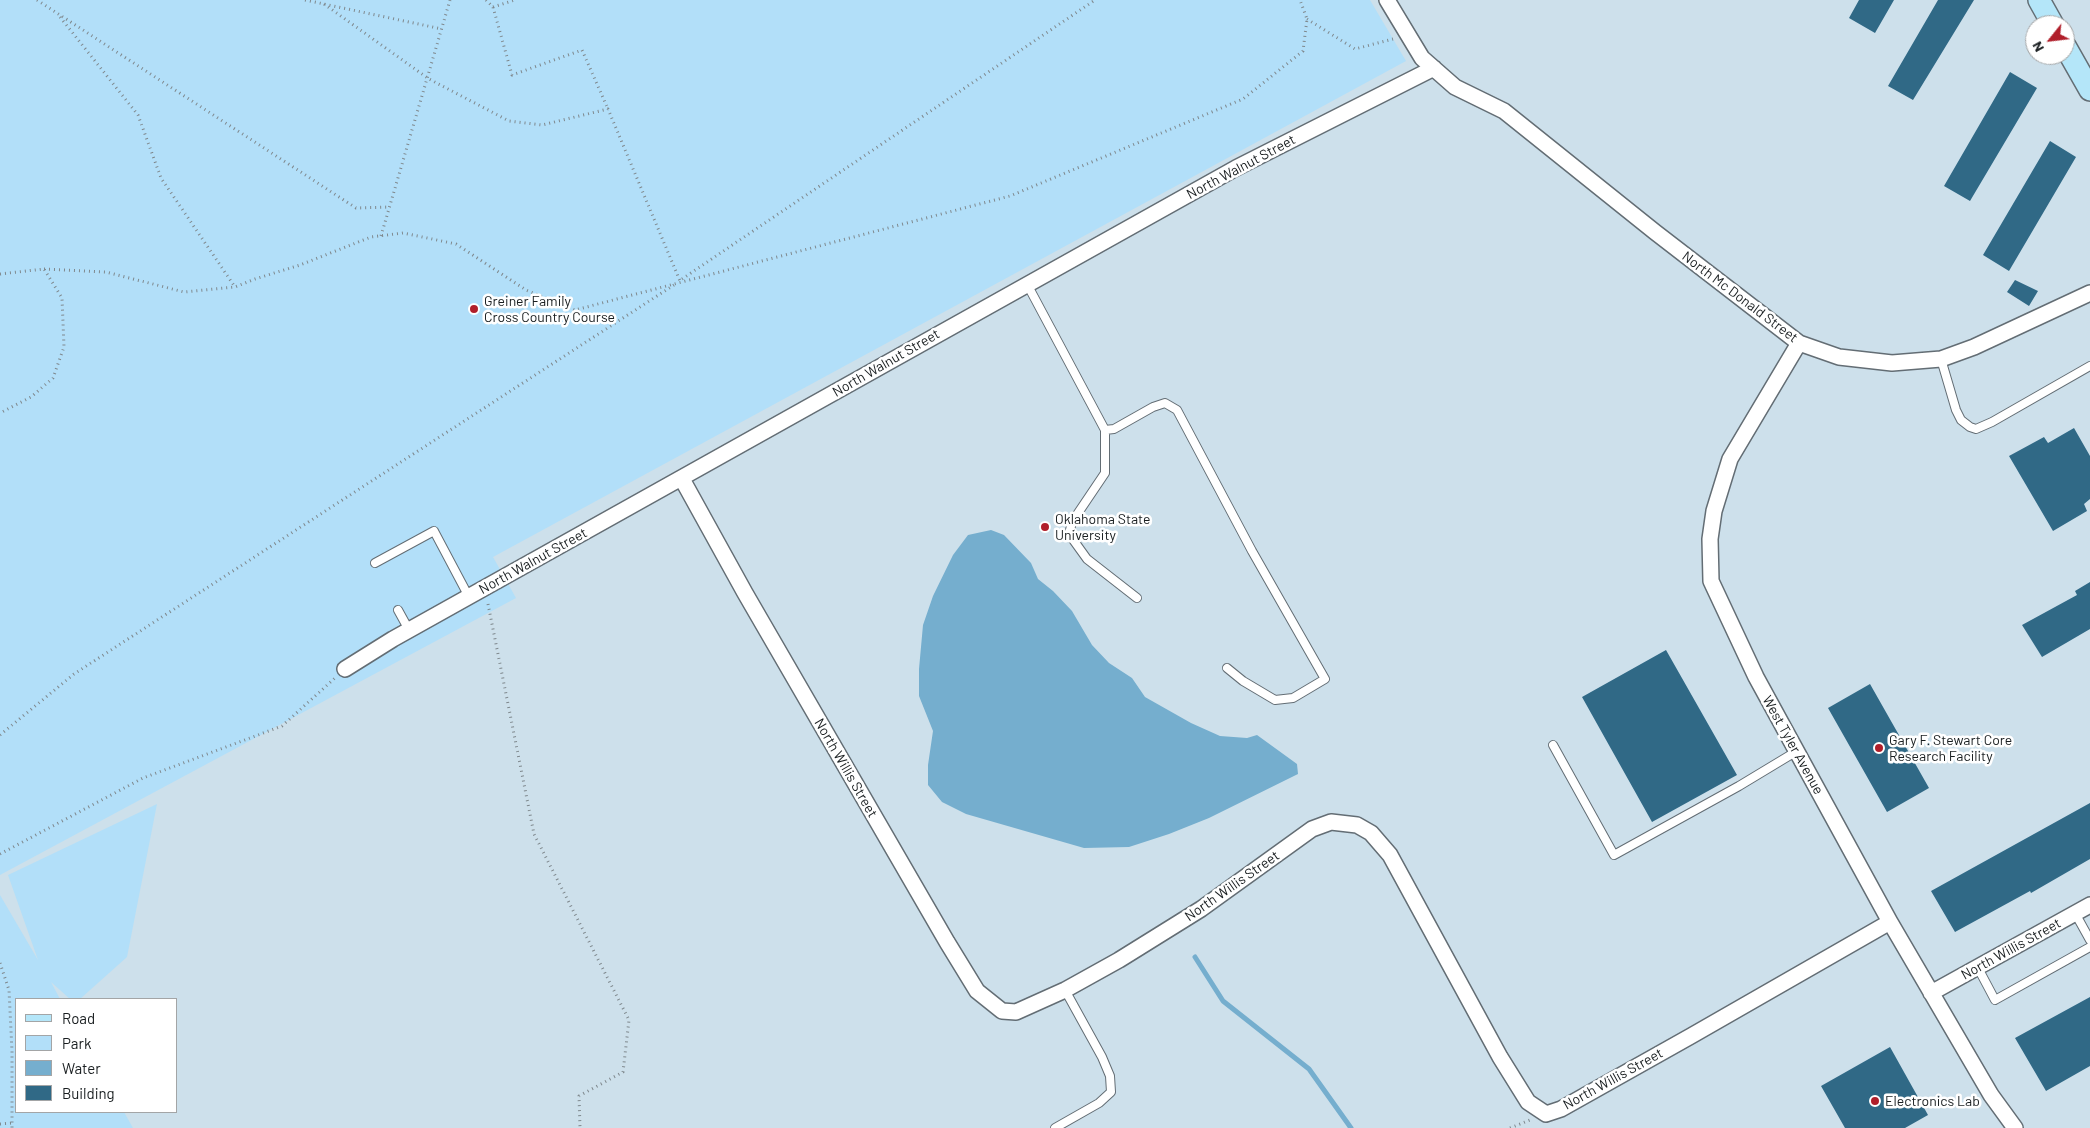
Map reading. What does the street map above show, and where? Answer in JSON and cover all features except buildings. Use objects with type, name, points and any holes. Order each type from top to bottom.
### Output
[{"type":"street","points":[[1387,0],[1422,58],[1434,68]]},
{"type":"street","points":[[2039,0],[2047,15]]},
{"type":"street","points":[[2075,64],[2090,90]]},
{"type":"street","name":"North Walnut Street","points":[[345,669],[409,630],[1236,168],[1434,68]]},
{"type":"street","name":"North Mc Donald Street","points":[[1434,68],[1455,87],[1504,111],[1655,232],[1799,343],[1839,357],[1892,364],[1941,359],[1974,347],[2090,293]]},
{"type":"street","name":"West Tyler Avenue","points":[[1799,343],[1730,459],[1714,511],[1710,539],[1711,581],[1756,677],[1890,922],[1991,1095],[2015,1128]]},
{"type":"street","name":"North Willis Street","points":[[682,479],[744,593],[977,991],[1002,1011],[1016,1012],[1065,990],[1119,960],[1201,909],[1312,829],[1331,822],[1356,825],[1371,833],[1390,854],[1500,1057],[1528,1102],[1546,1114],[1561,1109],[1890,922]]},
{"type":"street","name":"North Willis Street","points":[[1932,993],[2090,905]]},
{"type":"lane","points":[[1027,284],[1105,430],[1105,473],[1072,522],[1069,534],[1087,559],[1137,598]]},
{"type":"lane","points":[[1941,359],[1956,410],[1961,420],[1976,429],[1992,422],[2090,366]]},
{"type":"lane","points":[[1105,430],[1114,429],[1153,407],[1165,403],[1177,410],[1252,551],[1325,679],[1293,698],[1275,700],[1243,681],[1226,668]]},
{"type":"lane","points":[[375,563],[434,531],[469,597]]},
{"type":"lane","points":[[398,610],[409,630]]},
{"type":"lane","points":[[1553,746],[1614,854],[1739,786],[1796,751]]},
{"type":"lane","points":[[2075,913],[2090,940]]},
{"type":"lane","points":[[1978,968],[1995,1000],[2090,947]]},
{"type":"lane","points":[[1055,1128],[1099,1103],[1110,1092],[1110,1076],[1065,990]]},
{"type":"path","points":[[37,0],[356,208],[390,207]]},
{"type":"path","points":[[305,0],[442,29]]},
{"type":"path","points":[[381,236],[450,0]]},
{"type":"path","points":[[486,0],[493,7],[512,75],[582,50],[680,281]]},
{"type":"path","points":[[493,7],[515,0]]},
{"type":"path","points":[[0,735],[74,674],[680,281],[1095,0]]},
{"type":"path","points":[[0,274],[44,269],[106,272],[184,292],[235,287],[300,265],[354,243],[403,233],[456,244],[526,290],[575,310],[1010,196],[1234,103],[1243,99],[1303,51],[1307,19],[1300,0]]},
{"type":"path","points":[[324,4],[428,79],[509,121],[542,125],[608,109]]},
{"type":"path","points":[[58,14],[138,115],[161,178],[235,287]]},
{"type":"path","points":[[1307,19],[1355,50],[1408,35]]},
{"type":"path","points":[[0,413],[31,397],[53,378],[64,347],[62,298],[44,269]]},
{"type":"path","points":[[484,588],[534,834],[629,1020],[623,1072],[579,1096],[580,1128]]},
{"type":"path","points":[[0,854],[143,778],[282,726],[345,669]]},
{"type":"path","points":[[0,963],[9,990],[12,1050],[12,1128]]},
{"type":"path","points":[[0,1124],[12,1123]]},
{"type":"shaded area","name":"Oklahoma State University","points":[[0,0],[2090,0],[2090,1128],[0,1128]]},
{"type":"green space","name":"Greiner Family Cross Country Course","points":[[0,0],[1370,0],[1406,61],[493,557],[516,598],[0,875]]},
{"type":"green space","points":[[157,804],[127,957],[81,998],[69,998],[51,982],[59,998],[15,998],[15,1113],[125,1113],[133,1128],[0,1128],[0,895],[38,960],[8,875]]},
{"type":"water","points":[[991,530],[1004,535],[1031,563],[1038,579],[1053,591],[1072,611],[1092,645],[1109,663],[1132,678],[1145,697],[1191,723],[1220,736],[1247,738],[1257,735],[1297,764],[1298,774],[1209,818],[1129,847],[1084,848],[966,814],[942,802],[928,785],[928,765],[933,731],[919,696],[919,669],[923,625],[933,596],[953,555],[968,535]]},
{"type":"waterway","points":[[1195,957],[1223,1001],[1309,1069],[1351,1128]]},
{"type":"place","name":"Greiner Family Cross Country Course","points":[[474,309]]},
{"type":"place","name":"Oklahoma State University","points":[[1045,527]]},
{"type":"place","name":"Gary F. Stewart Core Research Facility","points":[[1879,748]]},
{"type":"place","name":"Electronics Lab","points":[[1875,1101]]}]
